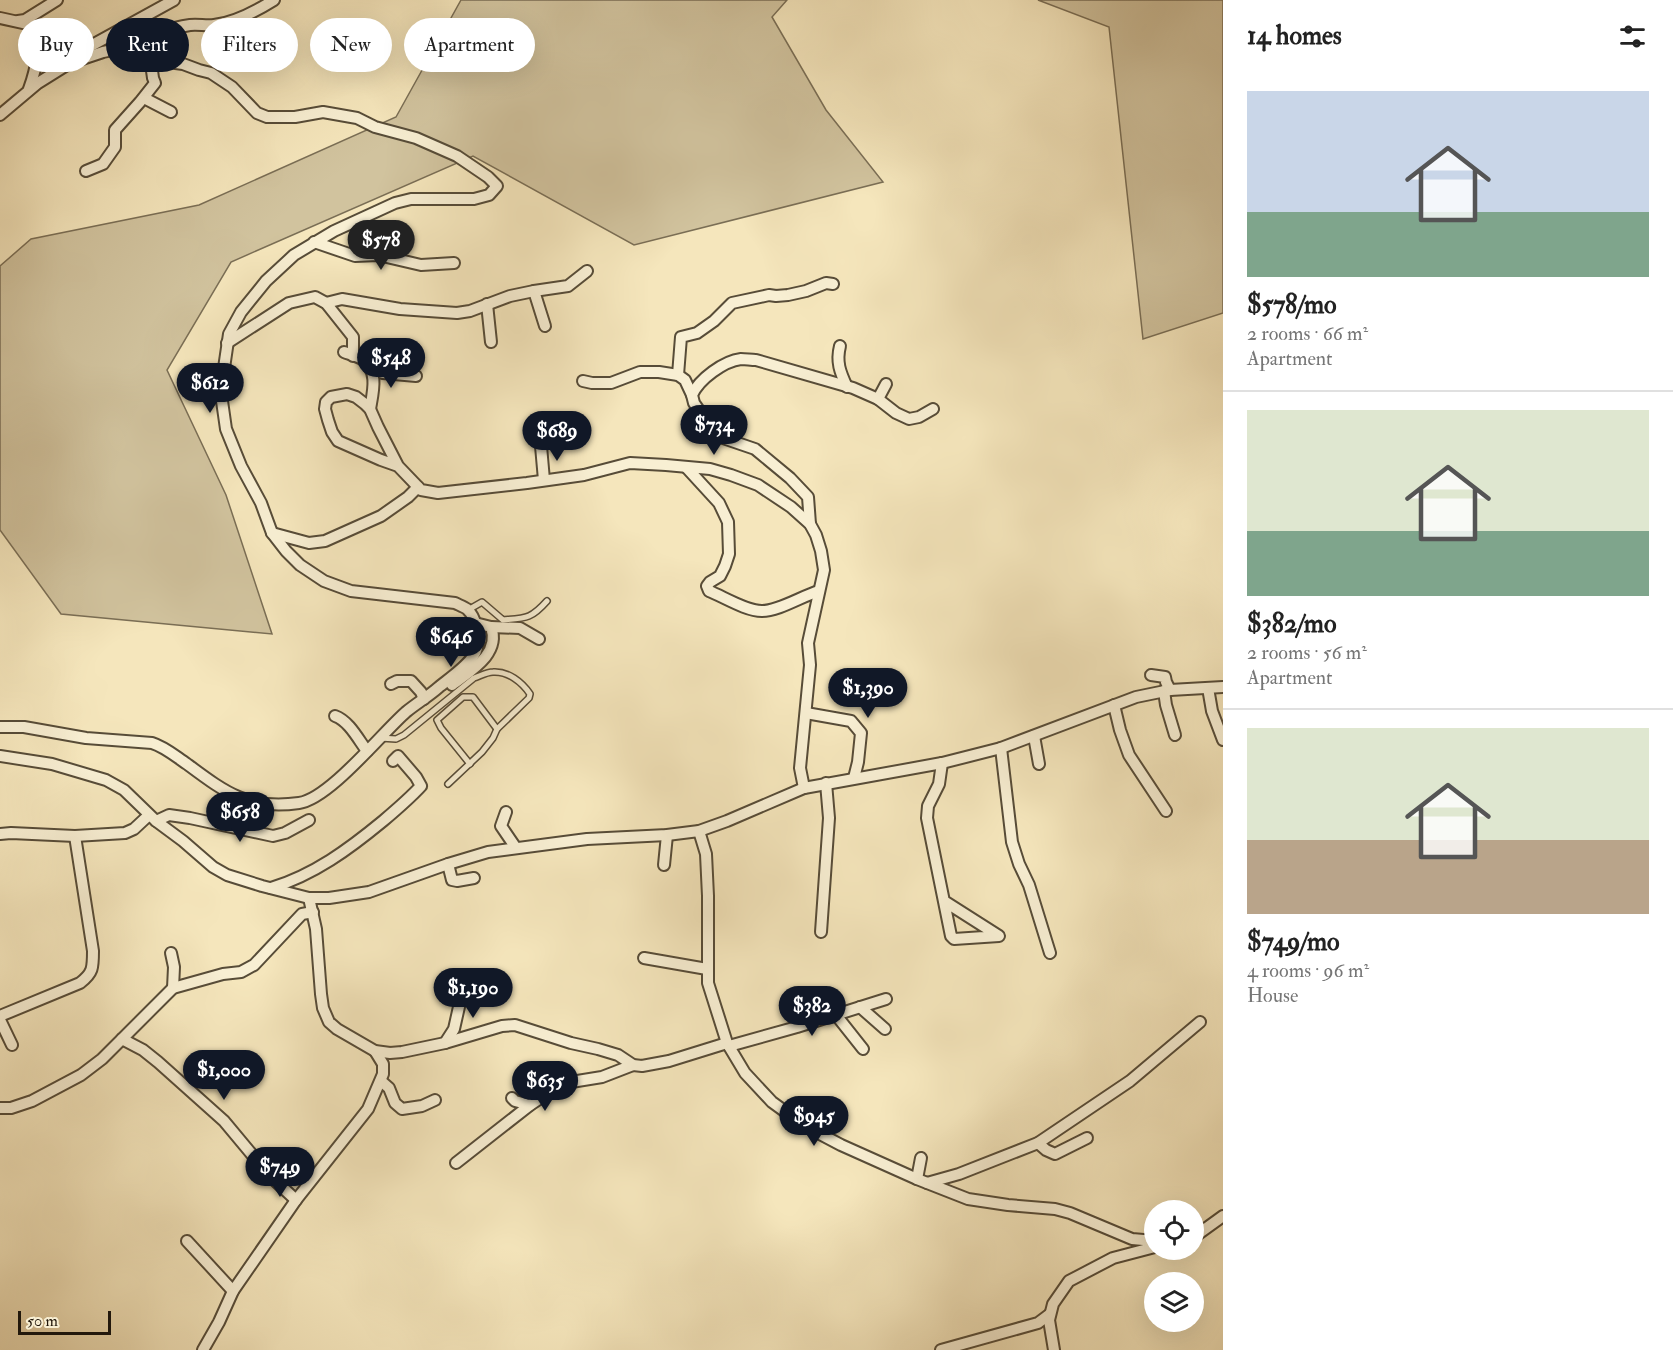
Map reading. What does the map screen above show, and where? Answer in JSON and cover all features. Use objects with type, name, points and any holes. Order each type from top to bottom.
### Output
[{"type":"street","points":[[28,18],[57,0]]},
{"type":"street","points":[[94,44],[174,0]]},
{"type":"street","points":[[189,26],[215,25],[245,16],[274,0]]},
{"type":"street","points":[[0,18],[18,25]]},
{"type":"street","points":[[0,727],[24,727],[86,738],[152,743],[170,752],[224,791],[254,803],[303,803],[350,769],[408,710],[470,660],[477,649],[475,623],[468,610],[455,603],[351,591],[324,581],[300,565],[272,533],[261,503],[226,429],[222,401],[229,334],[241,312],[294,255],[314,242],[395,203],[411,199],[474,199],[489,195],[497,186],[457,156],[417,138],[375,127],[357,118],[323,112],[295,117],[267,117],[257,113],[232,87],[211,72],[189,66]]},
{"type":"street","points":[[28,92],[35,72]]},
{"type":"street","points":[[0,115],[38,82],[55,72]]},
{"type":"street","points":[[86,171],[103,164],[115,147],[115,130],[155,83],[152,72]]},
{"type":"street","points":[[144,98],[171,112]]},
{"type":"street","points":[[314,242],[355,256],[378,255],[421,265],[454,263]]},
{"type":"street","points":[[326,303],[342,299],[383,307],[450,313],[470,311],[510,296],[567,286],[587,271]]},
{"type":"street","points":[[678,375],[681,337],[697,333],[714,321],[732,303],[768,295],[788,295],[825,284],[833,284]]},
{"type":"street","points":[[534,291],[545,326]]},
{"type":"street","points":[[227,344],[289,303],[315,297],[326,303],[353,337],[348,354],[362,359],[370,369],[374,382],[370,409]]},
{"type":"street","points":[[487,304],[490,342]]},
{"type":"street","points":[[840,346],[837,357],[847,387]]},
{"type":"street","points":[[692,395],[702,380],[730,362],[741,359],[756,360],[847,387],[878,399],[896,413],[909,418],[919,417],[933,409]]},
{"type":"street","points":[[370,369],[383,373],[416,376]]},
{"type":"street","points":[[583,381],[611,383],[640,372],[678,375],[685,380],[694,403],[717,436],[754,449],[808,496],[810,524],[821,550],[824,570],[808,643],[810,665],[800,768],[804,788]]},
{"type":"street","points":[[878,399],[886,384]]},
{"type":"street","points":[[398,466],[338,441],[332,432],[325,409],[326,402],[331,397],[347,394],[356,397],[370,409],[398,466],[421,490],[438,493],[544,480],[584,475],[630,464],[710,469],[758,485],[791,507],[810,524]]},
{"type":"street","points":[[541,446],[544,480]]},
{"type":"street","points":[[686,467],[719,503],[728,522],[729,554],[726,566],[720,576],[707,586],[709,591],[752,610],[764,611],[819,591]]},
{"type":"street","points":[[272,533],[309,543],[325,541],[381,516],[418,487]]},
{"type":"street","points":[[475,623],[491,627],[520,628],[539,639]]},
{"type":"street","points":[[408,710],[417,713],[487,657],[494,634],[491,627]]},
{"type":"street","points":[[1151,675],[1165,677],[1166,705],[1175,735]]},
{"type":"street","points":[[391,684],[397,681],[411,681],[424,699]]},
{"type":"street","points":[[0,756],[52,764],[106,780],[124,790],[152,818],[213,867],[227,875],[309,898],[329,898],[369,892],[488,852],[587,839],[699,831],[727,822],[804,788],[942,763],[1001,748],[1136,697],[1167,691],[1223,687]]},
{"type":"street","points":[[1208,688],[1212,711],[1223,740]]},
{"type":"street","points":[[1114,705],[1129,755],[1166,811]]},
{"type":"street","points":[[806,713],[851,721],[861,733],[854,778]]},
{"type":"street","points":[[334,716],[340,718],[367,751]]},
{"type":"street","points":[[1034,736],[1039,764]]},
{"type":"street","points":[[1001,748],[1012,842],[1029,885],[1050,953]]},
{"type":"street","points":[[271,888],[299,878],[330,861],[409,799],[421,786],[398,756],[393,761]]},
{"type":"street","points":[[942,763],[939,784],[928,806],[927,818],[951,936],[954,939],[999,936],[944,901]]},
{"type":"street","points":[[822,932],[829,818],[826,783]]},
{"type":"street","points":[[506,812],[501,826],[516,848]]},
{"type":"street","points":[[0,834],[75,836],[125,833],[152,818],[169,815],[273,836],[285,833],[309,820]]},
{"type":"street","points":[[699,831],[706,854],[709,952],[707,969],[710,993],[728,1045],[745,1073],[758,1088],[805,1126],[841,1145],[922,1181],[968,1199],[1070,1213],[1132,1239],[1144,1240]]},
{"type":"street","points":[[664,865],[667,835]]},
{"type":"street","points":[[12,1045],[0,1018],[80,983],[89,976],[93,966],[93,951],[75,836]]},
{"type":"street","points":[[448,864],[452,880],[474,878]]},
{"type":"street","points":[[309,898],[316,929],[323,1008],[329,1022],[375,1051],[402,1052],[445,1043],[488,1029],[515,1025],[571,1043],[598,1048],[618,1055],[633,1065],[642,1066],[728,1045],[886,999]]},
{"type":"street","points":[[0,1108],[11,1108],[32,1101],[81,1075],[102,1059],[173,988],[223,974],[241,972],[254,965],[302,914],[313,912]]},
{"type":"street","points":[[171,953],[174,967],[173,988]]},
{"type":"street","points":[[644,958],[707,969]]},
{"type":"street","points":[[445,1043],[454,1029],[465,980]]},
{"type":"street","points":[[860,1007],[885,1029]]},
{"type":"street","points":[[836,1014],[863,1049]]},
{"type":"street","points":[[922,1181],[959,1174],[1038,1143],[1130,1081],[1200,1022]]},
{"type":"street","points":[[122,1039],[143,1050],[158,1062],[224,1121],[269,1175],[296,1200]]},
{"type":"street","points":[[203,1350],[233,1290],[296,1200],[368,1109],[383,1074],[383,1064],[375,1051]]},
{"type":"street","points":[[456,1163],[530,1105],[565,1083],[602,1077],[633,1065]]},
{"type":"street","points":[[381,1081],[389,1088],[395,1103],[402,1109],[422,1106],[435,1100]]},
{"type":"street","points":[[512,1098],[530,1105]]},
{"type":"street","points":[[1038,1143],[1054,1154],[1088,1138]]},
{"type":"street","points":[[921,1158],[922,1181]]},
{"type":"street","points":[[1204,1230],[1223,1216]]},
{"type":"street","points":[[1132,1239],[1132,1252]]},
{"type":"street","points":[[187,1241],[233,1290]]},
{"type":"street","points":[[1054,1350],[1050,1314],[1053,1304],[1069,1281],[1113,1258],[1144,1249]]},
{"type":"street","points":[[941,1350],[1038,1323],[1050,1314]]},
{"type":"lane","points":[[468,610],[482,602],[503,620],[517,619],[530,617],[548,601]]},
{"type":"lane","points":[[379,738],[396,739],[404,735],[474,678],[495,671],[524,684],[530,694],[529,698],[497,729],[494,738],[470,764],[448,784]]},
{"type":"lane","points":[[470,764],[437,720],[463,697],[472,697],[497,729]]},
{"type":"shaded area","points":[[461,0],[787,0],[772,17],[826,110],[883,182],[634,245],[473,156],[231,262],[167,370],[226,495],[272,634],[61,614],[0,530],[0,266],[31,239],[199,205],[396,117],[421,72],[535,72],[535,18],[451,18]]},
{"type":"shaded area","points":[[1038,0],[1223,0],[1223,313],[1143,339],[1109,27]]}]
